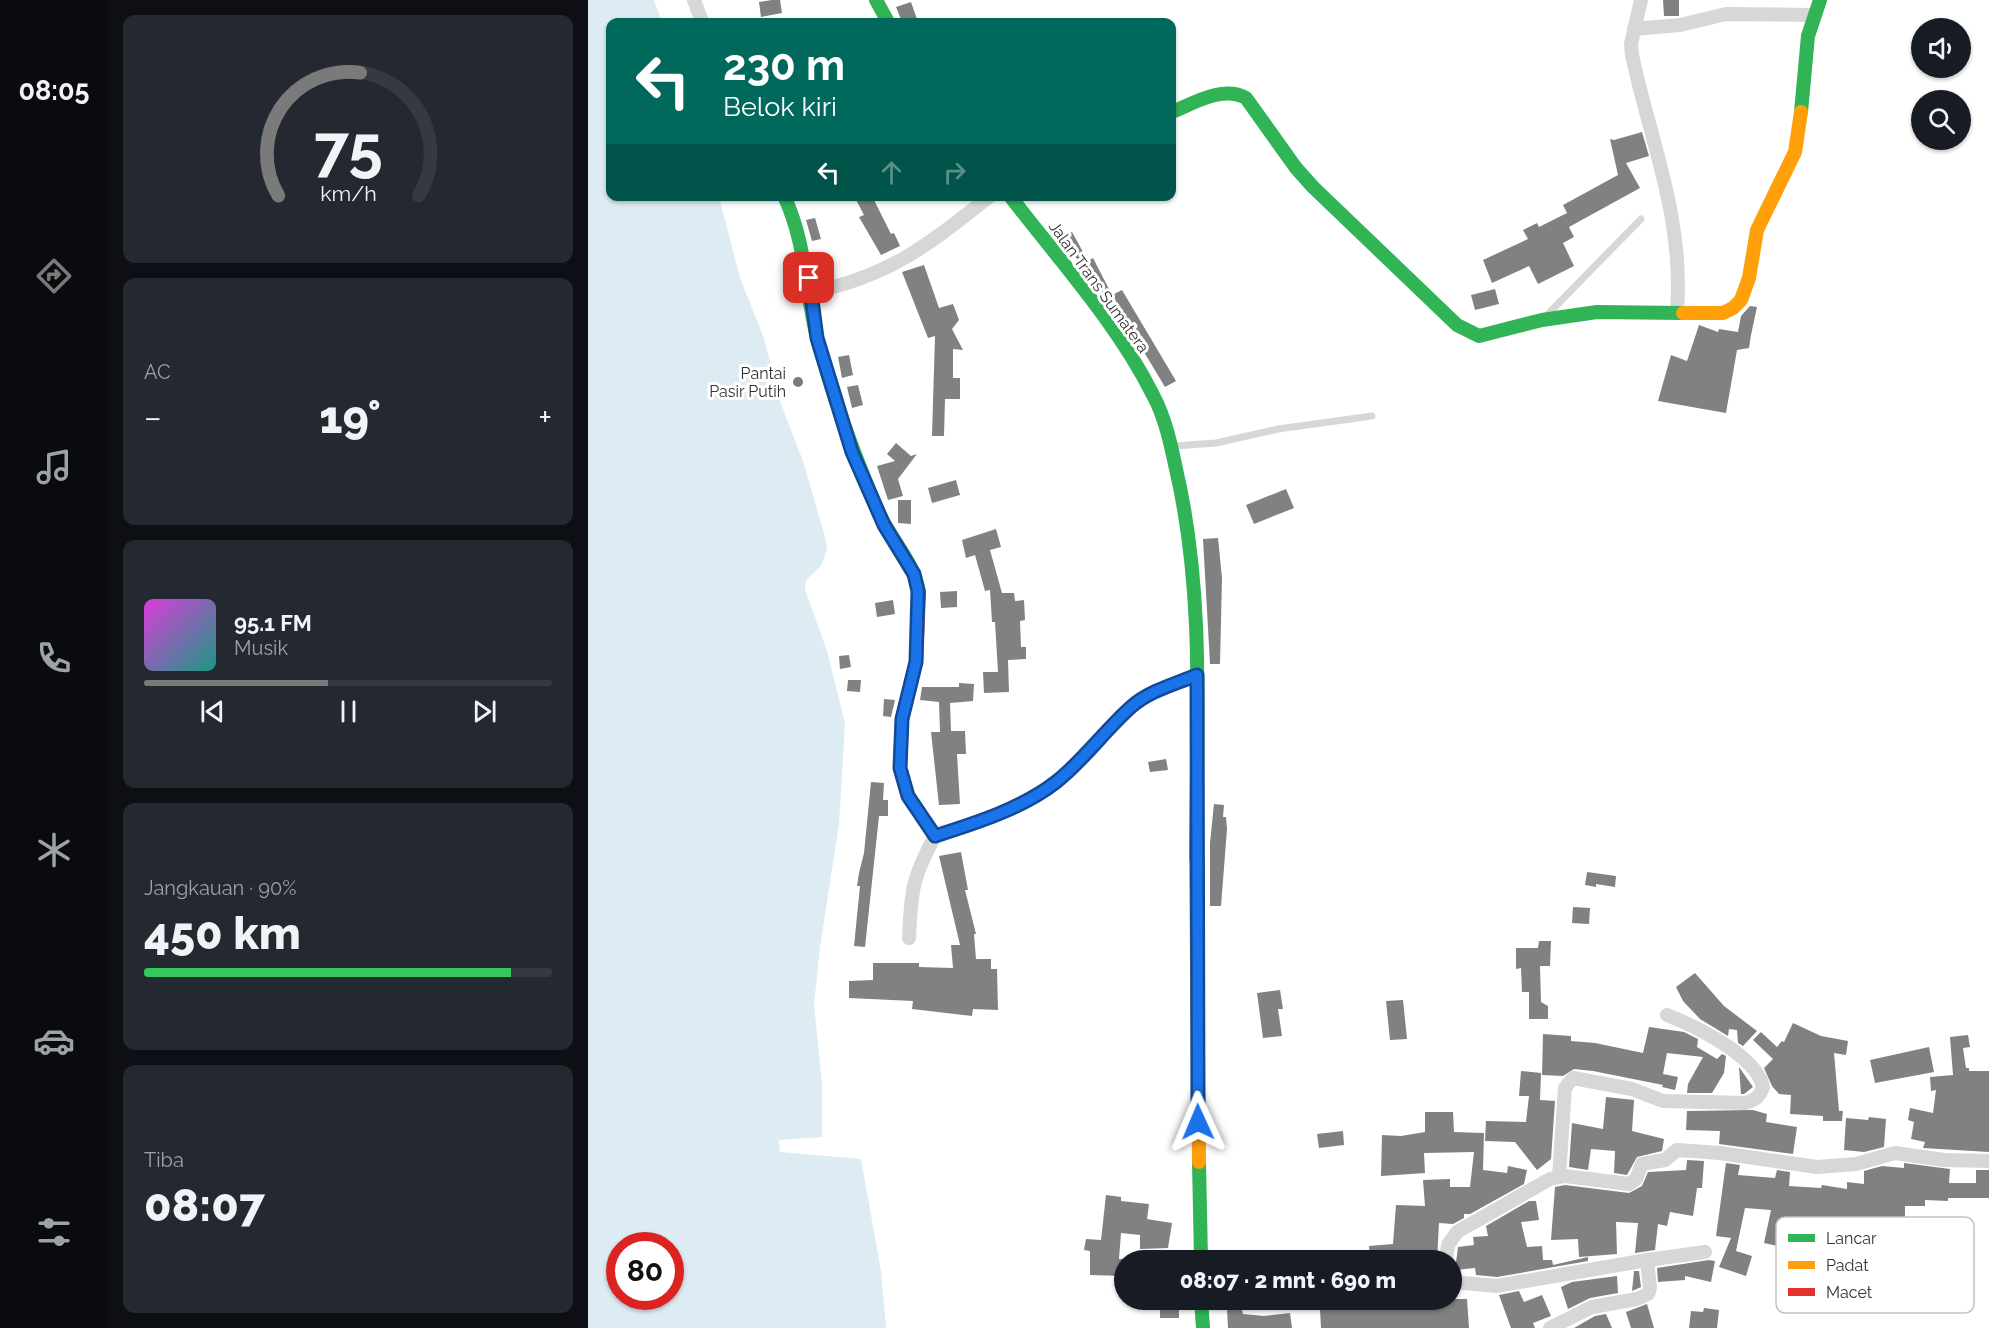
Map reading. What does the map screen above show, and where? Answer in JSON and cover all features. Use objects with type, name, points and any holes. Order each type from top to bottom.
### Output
[{"type":"main road","points":[[876,0],[886,18]]},
{"type":"main road","points":[[1176,110],[1218,94],[1238,93],[1246,98],[1296,168],[1313,187],[1457,325],[1479,336],[1542,320],[1597,312],[1723,313],[1736,308],[1743,295],[1757,230],[1783,184],[1794,153],[1801,120],[1806,38],[1820,0]]},
{"type":"main road","points":[[786,201],[794,217],[812,292],[817,338],[852,452],[884,525],[914,574],[919,606],[916,662],[902,719],[900,768],[908,796],[935,836]]},
{"type":"main road","name":"Jalan Trans Sumatera","points":[[1018,201],[1118,336],[1154,396],[1172,447],[1191,554],[1197,675],[1196,1030],[1201,1250]]},
{"type":"main road","points":[[1202,1310],[1203,1328]]},
{"type":"street","points":[[694,0],[701,18]]},
{"type":"street","points":[[1641,0],[1634,29],[1632,55],[1639,89],[1659,151],[1672,215],[1679,269],[1677,312]]},
{"type":"street","points":[[1634,29],[1680,25],[1726,14],[1813,15]]},
{"type":"street","points":[[812,292],[866,278],[919,251],[984,201]]},
{"type":"street","points":[[909,938],[911,890],[920,863],[935,836],[970,824],[1034,796],[1077,765],[1132,706],[1148,696],[1197,675]]},
{"type":"street","points":[[1559,1176],[1565,1088],[1573,1078],[1632,1089],[1667,1101],[1744,1103],[1754,1100],[1761,1094],[1763,1087],[1760,1078],[1732,1051],[1687,1023],[1667,1015]]},
{"type":"street","points":[[1447,1250],[1457,1232],[1559,1176],[1629,1184],[1636,1179],[1644,1163],[1665,1160],[1682,1150],[1817,1167],[1856,1164],[1895,1153],[1944,1160],[1989,1161]]},
{"type":"street","points":[[1462,1283],[1497,1286],[1706,1252]]},
{"type":"street","points":[[1550,1328],[1592,1307],[1637,1299],[1648,1294],[1650,1288],[1647,1260]]},
{"type":"lane","points":[[1542,320],[1641,219]]},
{"type":"lane","points":[[1172,447],[1216,443],[1278,429],[1372,416]]},
{"type":"shaded area","points":[[588,0],[654,0],[661,18],[606,18],[606,201],[720,201],[740,278],[764,338],[781,404],[803,461],[824,533],[827,548],[824,558],[821,566],[806,580],[805,589],[828,654],[845,724],[839,824],[820,947],[814,1005],[822,1083],[822,1137],[779,1140],[780,1152],[861,1159],[881,1271],[886,1328],[588,1328]]},
{"type":"building","points":[[780,0],[782,13],[761,17],[759,2]]},
{"type":"building","points":[[1663,0],[1679,0],[1679,16],[1664,16]]},
{"type":"building","points":[[911,2],[917,18],[900,18],[896,7]]},
{"type":"building","points":[[1642,132],[1649,156],[1626,163],[1640,188],[1569,227],[1574,237],[1563,243],[1574,266],[1538,284],[1529,266],[1492,283],[1483,260],[1528,239],[1523,230],[1537,223],[1539,227],[1567,213],[1563,205],[1618,175],[1610,139],[1614,140]]},
{"type":"building","points":[[857,201],[874,201],[891,234],[894,233],[900,246],[881,255],[859,217],[864,215]]},
{"type":"building","points":[[815,218],[821,239],[812,241],[806,220]]},
{"type":"building","points":[[1072,232],[1088,261],[1093,258],[1112,295],[1122,290],[1176,381],[1165,387],[1129,327],[1061,238]]},
{"type":"building","points":[[924,265],[939,308],[953,304],[959,320],[952,329],[963,350],[953,349],[953,378],[960,378],[960,399],[945,399],[944,436],[932,436],[935,336],[928,338],[902,272]]},
{"type":"building","points":[[1495,289],[1499,304],[1475,310],[1471,295]]},
{"type":"building","points":[[1750,306],[1757,307],[1749,348],[1737,350],[1726,413],[1658,401],[1671,355],[1687,361],[1699,325],[1718,332],[1719,329],[1738,332],[1741,316]]},
{"type":"building","points":[[849,355],[853,375],[842,378],[838,357]]},
{"type":"building","points":[[858,385],[863,405],[852,408],[847,387]]},
{"type":"building","points":[[896,443],[911,456],[917,454],[898,479],[903,496],[888,500],[877,466],[895,461],[887,454]]},
{"type":"building","points":[[956,480],[960,495],[932,503],[928,488]]},
{"type":"building","points":[[1286,489],[1294,508],[1254,524],[1246,505]]},
{"type":"building","points":[[898,500],[911,500],[911,524],[898,523]]},
{"type":"building","points":[[996,529],[1001,547],[990,550],[1002,593],[1014,593],[1015,601],[1024,600],[1025,620],[1020,621],[1021,647],[1026,647],[1026,659],[1008,660],[1009,692],[984,693],[983,672],[998,672],[995,622],[992,622],[990,590],[985,591],[975,555],[966,558],[962,540]]},
{"type":"building","points":[[1218,538],[1222,578],[1220,664],[1210,664],[1203,539]]},
{"type":"building","points":[[957,591],[957,607],[941,608],[940,592]]},
{"type":"building","points":[[893,600],[895,614],[877,617],[875,603]]},
{"type":"building","points":[[849,655],[851,667],[840,669],[839,656]]},
{"type":"building","points":[[848,680],[861,680],[860,692],[847,691]]},
{"type":"building","points":[[959,683],[974,684],[973,701],[950,703],[951,731],[965,731],[966,754],[957,754],[960,804],[939,805],[931,732],[940,732],[939,702],[920,700],[922,687],[959,687]]},
{"type":"building","points":[[884,699],[895,700],[891,717],[883,716]]},
{"type":"building","points":[[1166,759],[1168,770],[1150,772],[1148,762]]},
{"type":"building","points":[[871,782],[884,783],[883,800],[888,800],[888,816],[879,816],[865,947],[854,946],[860,886],[857,886],[864,853]]},
{"type":"building","points":[[1214,804],[1224,805],[1223,817],[1226,817],[1227,829],[1221,906],[1210,906],[1210,843]]},
{"type":"building","points":[[961,852],[968,890],[965,890],[976,934],[974,934],[976,959],[991,959],[991,969],[997,969],[998,1010],[973,1009],[972,1016],[912,1009],[913,1001],[849,998],[849,981],[873,980],[873,963],[919,963],[919,967],[953,968],[951,945],[960,945],[939,856]]},
{"type":"building","points":[[1587,872],[1616,876],[1615,887],[1585,885]]},
{"type":"building","points":[[1573,907],[1590,908],[1589,924],[1572,923]]},
{"type":"building","points":[[1539,941],[1551,941],[1550,966],[1540,966],[1541,1002],[1548,1006],[1548,1019],[1529,1019],[1529,992],[1522,992],[1521,968],[1516,969],[1516,948],[1538,948]]},
{"type":"building","points":[[1695,973],[1724,1006],[1757,1031],[1743,1046],[1738,1043],[1737,1030],[1729,1029],[1728,1036],[1700,1019],[1683,1001],[1676,987]]},
{"type":"building","points":[[1280,990],[1283,1009],[1278,1009],[1282,1036],[1263,1038],[1257,993]]},
{"type":"building","points":[[1403,1000],[1407,1039],[1390,1040],[1386,1001]]},
{"type":"building","points":[[1793,1023],[1821,1036],[1848,1041],[1846,1055],[1834,1053],[1839,1111],[1843,1111],[1842,1121],[1823,1121],[1823,1116],[1790,1114],[1791,1095],[1779,1094],[1772,1086],[1764,1068],[1773,1059],[1753,1040],[1761,1032],[1777,1047],[1782,1041],[1784,1042]]},
{"type":"building","points":[[1649,1027],[1684,1032],[1698,1039],[1697,1047],[1717,1059],[1722,1054],[1726,1056],[1724,1073],[1712,1093],[1687,1093],[1688,1084],[1703,1057],[1667,1053],[1663,1074],[1678,1077],[1675,1090],[1662,1087],[1663,1085],[1593,1071],[1574,1069],[1563,1076],[1542,1075],[1543,1034],[1571,1036],[1571,1041],[1595,1043],[1643,1053]]},
{"type":"building","points":[[1968,1035],[1970,1047],[1963,1048],[1966,1068],[1969,1068],[1969,1071],[1989,1071],[1989,1152],[1923,1148],[1925,1142],[1911,1139],[1914,1122],[1908,1120],[1910,1108],[1933,1113],[1936,1090],[1931,1091],[1930,1077],[1953,1075],[1950,1037]]},
{"type":"building","points":[[1929,1047],[1934,1072],[1875,1083],[1870,1060]]},
{"type":"building","points":[[1739,1067],[1753,1087],[1744,1094],[1741,1094]]},
{"type":"building","points":[[1521,1071],[1541,1073],[1540,1100],[1555,1101],[1551,1159],[1537,1170],[1515,1142],[1485,1141],[1486,1121],[1526,1122],[1529,1096],[1519,1096]]},
{"type":"building","points":[[1606,1097],[1634,1100],[1632,1131],[1664,1139],[1662,1151],[1637,1157],[1627,1175],[1614,1173],[1615,1151],[1591,1149],[1588,1170],[1569,1167],[1572,1123],[1603,1129]]},
{"type":"building","points":[[1753,1110],[1767,1114],[1766,1122],[1797,1127],[1793,1154],[1719,1144],[1720,1131],[1686,1130],[1687,1111]]},
{"type":"building","points":[[1425,1112],[1453,1112],[1454,1132],[1484,1133],[1483,1170],[1507,1173],[1508,1166],[1527,1170],[1524,1184],[1470,1214],[1464,1214],[1464,1218],[1453,1224],[1439,1223],[1438,1250],[1369,1250],[1369,1246],[1393,1244],[1396,1205],[1425,1206],[1423,1180],[1450,1179],[1450,1187],[1470,1187],[1474,1152],[1424,1153],[1425,1173],[1381,1176],[1382,1135],[1401,1136],[1425,1132]]},
{"type":"building","points":[[1869,1117],[1886,1119],[1884,1147],[1864,1152],[1844,1150],[1846,1118],[1868,1120]]},
{"type":"building","points":[[1343,1131],[1344,1145],[1319,1148],[1317,1134]]},
{"type":"building","points":[[1687,1160],[1704,1161],[1702,1188],[1697,1188],[1693,1216],[1670,1212],[1667,1226],[1658,1224],[1655,1250],[1635,1253],[1638,1223],[1616,1222],[1617,1254],[1579,1257],[1578,1239],[1551,1240],[1555,1187],[1565,1185],[1629,1193],[1642,1186],[1648,1172],[1686,1170]]},
{"type":"building","points":[[1726,1163],[1740,1165],[1738,1175],[1775,1178],[1777,1170],[1790,1172],[1789,1186],[1821,1188],[1822,1185],[1847,1189],[1847,1182],[1864,1184],[1864,1171],[1882,1166],[1904,1168],[1904,1163],[1950,1169],[1949,1183],[1976,1183],[1976,1170],[1989,1170],[1989,1198],[1925,1200],[1925,1206],[1905,1206],[1905,1217],[1776,1217],[1776,1246],[1764,1243],[1771,1210],[1745,1208],[1736,1251],[1752,1256],[1746,1276],[1719,1267],[1731,1238],[1716,1236]]},
{"type":"building","points":[[1106,1195],[1121,1197],[1121,1201],[1149,1204],[1147,1219],[1172,1223],[1168,1248],[1140,1249],[1140,1235],[1121,1233],[1120,1250],[1114,1250],[1114,1276],[1090,1275],[1090,1251],[1084,1250],[1086,1239],[1101,1240]]},
{"type":"building","points":[[1529,1201],[1536,1201],[1539,1220],[1521,1222],[1527,1247],[1542,1246],[1543,1260],[1552,1260],[1553,1265],[1588,1257],[1588,1261],[1497,1277],[1476,1275],[1475,1268],[1462,1269],[1462,1250],[1458,1250],[1458,1247],[1474,1245],[1473,1237],[1488,1236],[1486,1226]]},
{"type":"building","points":[[1715,1261],[1711,1282],[1685,1276],[1685,1280],[1658,1282],[1657,1268]]},
{"type":"building","points":[[1634,1271],[1639,1271],[1641,1287],[1632,1291]]},
{"type":"building","points":[[1617,1276],[1618,1293],[1590,1298],[1568,1309],[1561,1287],[1572,1282]]},
{"type":"building","points":[[1519,1291],[1524,1302],[1542,1295],[1551,1316],[1533,1323],[1535,1328],[1511,1328],[1499,1295]]},
{"type":"building","points":[[1462,1299],[1467,1299],[1469,1328],[1321,1328],[1320,1310],[1462,1310]]},
{"type":"building","points":[[1647,1304],[1654,1328],[1631,1328],[1626,1312]]},
{"type":"building","points":[[1704,1308],[1719,1310],[1717,1328],[1689,1328],[1691,1311],[1703,1312]]},
{"type":"building","points":[[1160,1310],[1179,1310],[1179,1318],[1160,1318]]},
{"type":"building","points":[[1227,1310],[1242,1310],[1243,1314],[1264,1316],[1290,1313],[1292,1328],[1228,1328]]},
{"type":"building","points":[[1606,1314],[1612,1328],[1574,1328],[1595,1316]]},
{"type":"traffic: fast","points":[[876,0],[886,18]]},
{"type":"traffic: fast","points":[[1801,112],[1808,36],[1820,0]]},
{"type":"traffic: fast","points":[[1176,110],[1218,94],[1237,94],[1246,98],[1296,168],[1313,187],[1457,325],[1479,336],[1542,320],[1597,312],[1683,313]]},
{"type":"traffic: fast","points":[[786,201],[801,248],[817,338],[837,404],[878,511],[913,571],[919,593]]},
{"type":"traffic: fast","points":[[1014,201],[1105,317],[1139,368],[1161,412],[1167,431],[1185,517],[1196,615],[1198,715],[1196,863]]},
{"type":"traffic: fast","points":[[1199,1162],[1201,1250]]},
{"type":"traffic: fast","points":[[1202,1310],[1203,1328]]},
{"type":"traffic: slow","points":[[1683,313],[1723,313],[1733,308],[1741,300],[1749,278],[1757,230],[1795,152],[1801,112]]},
{"type":"traffic: slow","points":[[1196,863],[1199,1162]]},
{"type":"traffic: jam","points":[[919,593],[916,662],[902,719],[900,768],[908,796],[935,836]]},
{"type":"place","name":"Pantai Pasir Putih","points":[[798,382]]},
{"type":"route","points":[[809,278],[817,338],[852,452],[884,525],[914,574],[918,591],[916,662],[902,719],[899,744],[900,768],[908,796],[935,836],[970,824],[1034,796],[1077,765],[1132,706],[1148,696],[1197,675],[1198,1122]]}]
